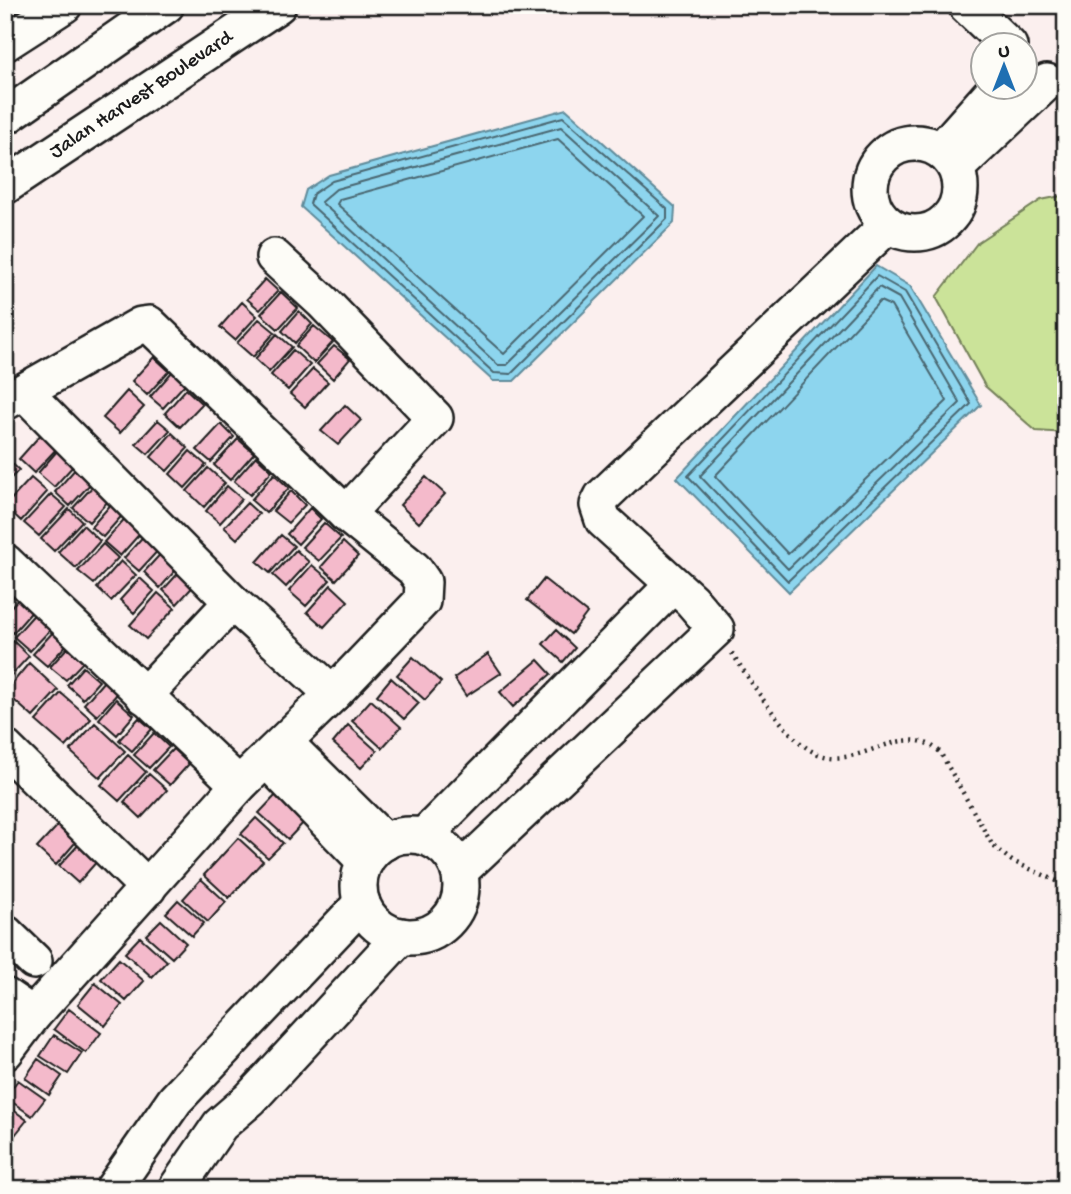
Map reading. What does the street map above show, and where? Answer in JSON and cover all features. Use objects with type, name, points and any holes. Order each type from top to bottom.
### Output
[{"type":"street","points":[[5,43],[64,5]]},
{"type":"street","points":[[5,117],[166,5]]},
{"type":"street","name":"Jalan Harvest Boulevard","points":[[5,186],[278,5]]},
{"type":"street","points":[[949,159],[1046,81]]},
{"type":"street","points":[[949,159],[987,102]]},
{"type":"street","points":[[922,142],[949,159],[961,187],[957,207],[945,223],[927,232],[907,233],[888,225],[874,210],[869,190],[873,170],[884,154],[902,144],[922,142]]},
{"type":"street","points":[[460,871],[716,629],[674,585],[603,520],[598,505],[602,497],[888,225]]},
{"type":"street","points":[[274,257],[323,302],[435,418],[346,514]]},
{"type":"street","points":[[5,1052],[19,1005],[148,888],[239,785],[333,694],[422,601],[424,589],[423,582],[414,569],[346,514],[149,324],[141,325],[14,397],[333,694]]},
{"type":"street","points":[[5,562],[239,785]]},
{"type":"street","points":[[424,836],[674,585]]},
{"type":"street","points":[[144,696],[232,602]]},
{"type":"street","points":[[5,748],[148,888]]},
{"type":"street","points":[[276,751],[375,851]]},
{"type":"street","points":[[403,835],[424,836],[447,849],[460,871],[461,897],[449,920],[427,935],[401,936],[377,925],[362,903],[359,882],[375,851],[403,835]]},
{"type":"street","points":[[113,1189],[175,1100],[362,903]]},
{"type":"street","points":[[5,933],[34,961]]},
{"type":"street","points":[[176,1189],[220,1125],[250,1099],[401,936]]},
{"type":"path","points":[[716,629],[763,699],[809,750],[838,759],[905,740],[931,744],[940,752],[993,846],[1012,861],[1066,885]]},
{"type":"green space","points":[[1066,195],[1066,433],[1036,431],[985,386],[936,297],[978,242],[1041,200]]},
{"type":"water","points":[[566,109],[675,207],[674,223],[514,381],[493,381],[301,207],[306,190],[329,175]]},
{"type":"water","points":[[876,266],[910,286],[981,405],[789,592],[677,478]]},
{"type":"building","points":[[265,279],[278,291],[260,310],[247,299]]},
{"type":"building","points":[[281,292],[298,308],[278,329],[261,314]]},
{"type":"building","points":[[242,302],[257,316],[235,340],[220,327]]},
{"type":"building","points":[[299,311],[312,324],[295,343],[282,331]]},
{"type":"building","points":[[259,319],[275,332],[253,357],[237,343]]},
{"type":"building","points":[[314,326],[333,342],[314,363],[296,346]]},
{"type":"building","points":[[277,334],[292,347],[269,372],[255,359]]},
{"type":"building","points":[[334,346],[350,359],[333,379],[317,364]]},
{"type":"building","points":[[293,350],[310,365],[288,390],[271,375]]},
{"type":"building","points":[[154,357],[169,371],[147,395],[132,381]]},
{"type":"building","points":[[313,369],[328,382],[305,407],[290,394]]},
{"type":"building","points":[[172,372],[185,384],[163,408],[150,397]]},
{"type":"building","points":[[186,389],[202,404],[180,427],[165,413]]},
{"type":"building","points":[[127,391],[144,407],[120,433],[103,418]]},
{"type":"building","points":[[345,405],[361,420],[338,445],[321,431]]},
{"type":"building","points":[[158,420],[170,430],[148,454],[136,444]]},
{"type":"building","points":[[221,424],[234,437],[211,462],[197,450]]},
{"type":"building","points":[[43,432],[59,446],[34,473],[19,459]]},
{"type":"building","points":[[172,433],[188,448],[167,471],[151,457]]},
{"type":"building","points":[[238,439],[254,453],[230,480],[214,465]]},
{"type":"building","points":[[58,450],[74,465],[54,487],[38,473]]},
{"type":"building","points":[[190,451],[206,465],[185,488],[170,474]]},
{"type":"building","points":[[256,456],[272,471],[250,495],[234,481]]},
{"type":"building","points":[[5,457],[19,470],[5,484]]},
{"type":"building","points":[[77,467],[93,481],[70,506],[55,492]]},
{"type":"building","points":[[208,468],[225,483],[204,507],[187,491]]},
{"type":"building","points":[[274,474],[289,488],[266,513],[251,500]]},
{"type":"building","points":[[426,477],[445,494],[419,523],[400,505]]},
{"type":"building","points":[[31,478],[47,492],[21,521],[5,506]]},
{"type":"building","points":[[94,485],[110,499],[89,522],[73,508]]},
{"type":"building","points":[[227,486],[242,499],[220,523],[206,511]]},
{"type":"building","points":[[291,491],[305,505],[288,523],[273,511]]},
{"type":"building","points":[[51,494],[66,507],[39,536],[24,523]]},
{"type":"building","points":[[114,501],[126,511],[103,537],[91,527]]},
{"type":"building","points":[[247,503],[259,514],[237,539],[224,527]]},
{"type":"building","points":[[310,508],[321,519],[298,544],[287,534]]},
{"type":"building","points":[[69,509],[82,521],[54,551],[41,539]]},
{"type":"building","points":[[128,515],[144,529],[120,556],[104,542]]},
{"type":"building","points":[[324,523],[341,538],[319,561],[302,547]]},
{"type":"building","points":[[83,525],[100,541],[76,568],[58,552]]},
{"type":"building","points":[[147,532],[162,546],[139,571],[124,558]]},
{"type":"building","points":[[281,535],[294,546],[270,573],[257,562]]},
{"type":"building","points":[[343,542],[358,556],[336,580],[321,567]]},
{"type":"building","points":[[103,544],[118,558],[94,584],[78,571]]},
{"type":"building","points":[[165,549],[181,564],[160,588],[144,572]]},
{"type":"building","points":[[296,550],[309,562],[286,587],[273,575]]},
{"type":"building","points":[[121,561],[136,575],[111,601],[97,588]]},
{"type":"building","points":[[312,565],[330,580],[306,606],[289,591]]},
{"type":"building","points":[[184,567],[199,580],[177,604],[163,590]]},
{"type":"building","points":[[140,578],[154,591],[134,613],[120,600]]},
{"type":"building","points":[[544,579],[587,613],[571,634],[527,600]]},
{"type":"building","points":[[331,585],[348,601],[324,627],[307,612]]},
{"type":"building","points":[[158,593],[175,608],[146,639],[130,625]]},
{"type":"building","points":[[22,595],[36,607],[13,633],[5,626],[5,613]]},
{"type":"building","points":[[39,609],[56,624],[30,651],[14,637]]},
{"type":"building","points":[[55,630],[69,642],[47,666],[33,654]]},
{"type":"building","points":[[556,630],[575,648],[563,662],[543,644]]},
{"type":"building","points":[[10,638],[29,656],[5,682],[5,643]]},
{"type":"building","points":[[67,648],[83,662],[66,680],[50,667]]},
{"type":"building","points":[[488,654],[501,673],[466,696],[454,678]]},
{"type":"building","points":[[413,657],[441,682],[425,700],[397,675]]},
{"type":"building","points":[[538,660],[551,674],[513,707],[500,692]]},
{"type":"building","points":[[29,663],[58,690],[33,717],[5,692]]},
{"type":"building","points":[[83,667],[99,681],[83,699],[67,685]]},
{"type":"building","points":[[391,678],[419,703],[404,719],[377,695]]},
{"type":"building","points":[[104,681],[118,693],[97,716],[84,704]]},
{"type":"building","points":[[61,693],[91,719],[66,747],[36,721]]},
{"type":"building","points":[[116,699],[134,715],[117,735],[99,719]]},
{"type":"building","points":[[371,700],[401,727],[382,748],[352,721]]},
{"type":"building","points":[[139,718],[152,729],[132,751],[119,740]]},
{"type":"building","points":[[95,723],[125,751],[100,778],[70,751]]},
{"type":"building","points":[[348,725],[377,751],[361,768],[333,743]]},
{"type":"building","points":[[154,733],[169,747],[149,768],[134,755]]},
{"type":"building","points":[[173,749],[189,764],[170,785],[153,770]]},
{"type":"building","points":[[128,755],[146,772],[119,801],[101,785]]},
{"type":"building","points":[[149,774],[167,790],[141,818],[124,802]]},
{"type":"building","points":[[277,794],[306,820],[288,839],[259,813]]},
{"type":"building","points":[[256,818],[283,843],[268,858],[241,834]]},
{"type":"building","points":[[63,820],[81,836],[56,865],[37,848]]},
{"type":"building","points":[[238,838],[263,861],[229,898],[204,875]]},
{"type":"building","points":[[81,842],[99,859],[78,883],[59,866]]},
{"type":"building","points":[[201,879],[226,902],[208,922],[183,899]]},
{"type":"building","points":[[178,900],[204,923],[192,936],[166,913]]},
{"type":"building","points":[[161,920],[186,943],[172,958],[146,935]]},
{"type":"building","points":[[140,937],[167,961],[152,977],[125,953]]},
{"type":"building","points":[[119,959],[144,981],[126,1001],[101,979]]},
{"type":"building","points":[[95,983],[122,1005],[105,1026],[78,1004]]},
{"type":"building","points":[[69,1009],[101,1033],[86,1053],[54,1029]]},
{"type":"building","points":[[54,1035],[82,1053],[68,1074],[40,1056]]},
{"type":"building","points":[[38,1059],[62,1076],[49,1095],[25,1078]]},
{"type":"building","points":[[18,1080],[45,1099],[32,1116],[5,1097]]},
{"type":"building","points":[[5,1104],[27,1120],[11,1140],[5,1136]]}]
